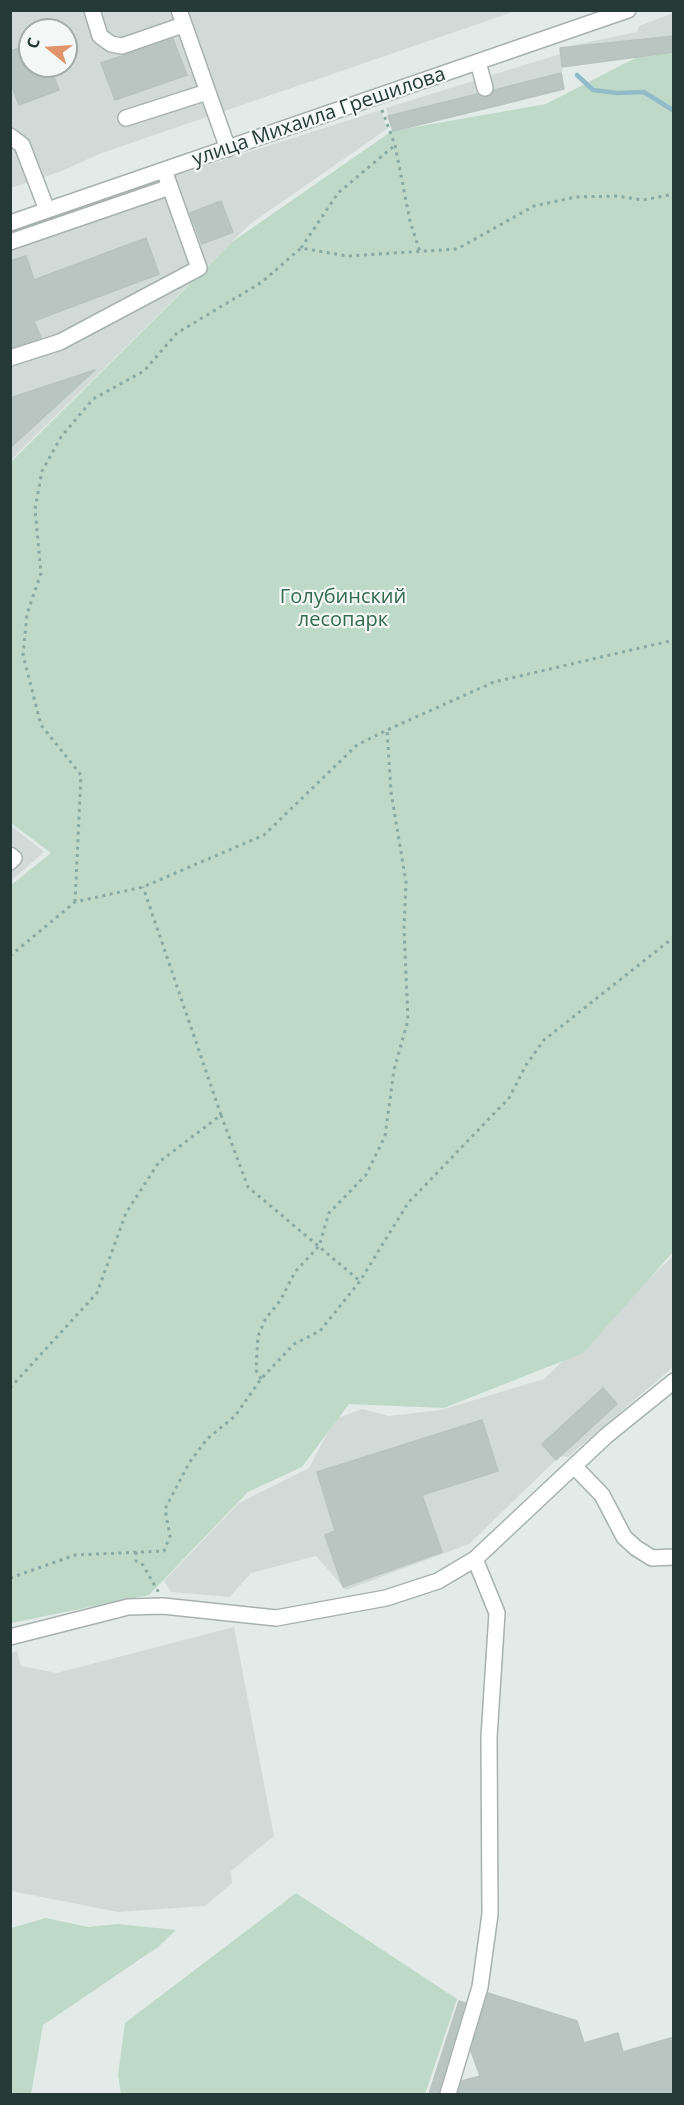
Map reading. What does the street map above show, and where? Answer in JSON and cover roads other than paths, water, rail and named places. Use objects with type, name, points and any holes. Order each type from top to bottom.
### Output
[{"type":"street","points":[[92,10],[100,36],[111,44],[122,46],[181,18],[228,148]]},
{"type":"street","name":"улица Михаила Грешилова","points":[[10,223],[478,62],[589,16],[628,10]]},
{"type":"street","points":[[478,62],[485,88]]},
{"type":"street","points":[[126,118],[207,92]]},
{"type":"street","points":[[10,136],[22,145],[47,210]]},
{"type":"street","points":[[10,358],[60,342],[199,268],[164,170]]},
{"type":"street","points":[[10,242],[170,187]]},
{"type":"street","points":[[10,855],[14,858],[10,862]]},
{"type":"street","points":[[10,1636],[128,1607],[163,1606],[276,1618],[386,1598],[438,1581],[475,1559],[606,1436],[674,1382]]},
{"type":"street","points":[[574,1466],[603,1495],[624,1537],[630,1543],[652,1558],[672,1561]]},
{"type":"street","points":[[448,2094],[480,1987],[490,1914],[489,1737],[497,1613],[475,1559]]},
{"type":"waterway","points":[[577,75],[593,90],[617,93],[644,92],[674,111]]},
{"type":"park label","name":"Голубинский лесопарк","points":[[343,608]]}]
